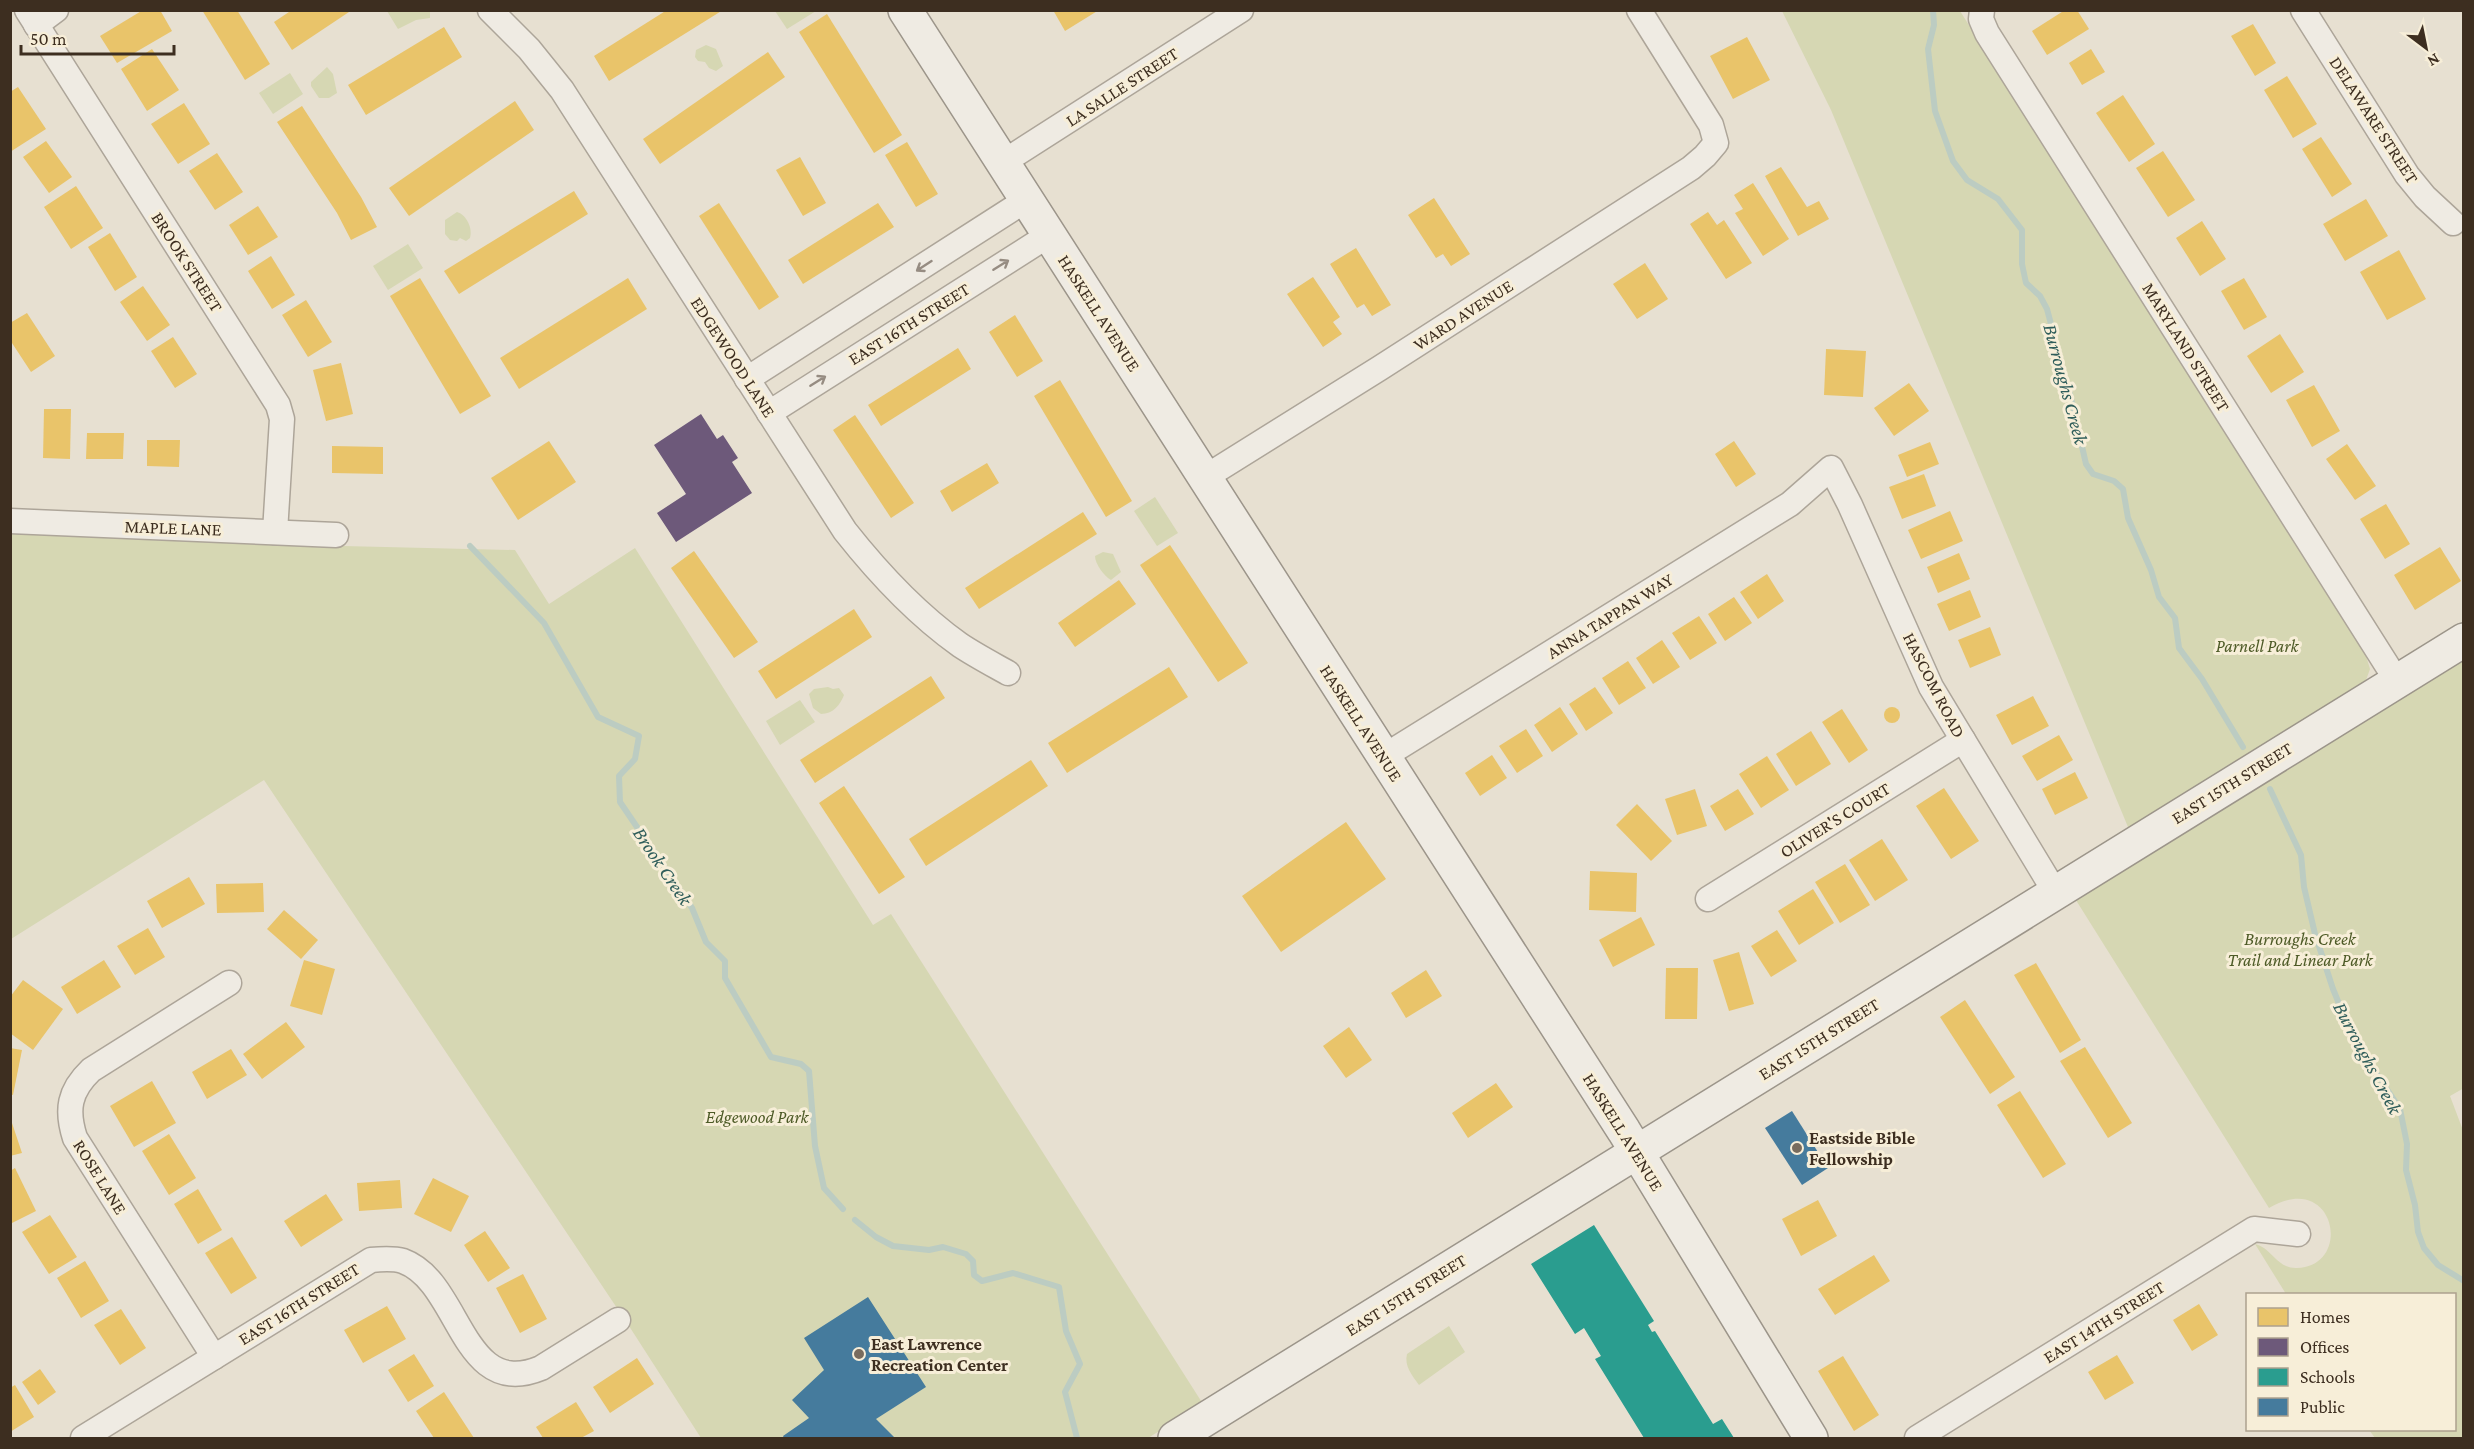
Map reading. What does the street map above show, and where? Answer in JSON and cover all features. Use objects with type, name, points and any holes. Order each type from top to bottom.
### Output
[{"type":"main road","name":"HASKELL AVENUE","points":[[905,10],[1636,1152],[1811,1438]]},
{"type":"main road","name":"EAST 15TH STREET","points":[[1175,1438],[2463,640]]},
{"type":"street","points":[[31,18],[56,10]]},
{"type":"street","name":"EDGEWOOD LANE","points":[[490,10],[529,49],[562,90],[845,531],[880,575],[907,602],[961,646],[1008,673]]},
{"type":"street","name":"LA SALLE STREET","points":[[1002,163],[1241,10]]},
{"type":"street","name":"WARD AVENUE","points":[[1204,478],[1380,368],[1681,174],[1705,156],[1716,143],[1711,125],[1639,10]]},
{"type":"street","name":"MARYLAND STREET","points":[[1982,10],[1981,19],[1987,33],[2397,681]]},
{"type":"street","name":"DELAWARE STREET","points":[[2303,10],[2407,175],[2425,197],[2453,223]]},
{"type":"street","name":"BROOK STREET","points":[[31,18],[278,405],[282,419],[275,532]]},
{"type":"street","points":[[747,379],[1026,200]]},
{"type":"street","name":"EAST 16TH STREET","points":[[769,413],[1049,235]]},
{"type":"street","name":"HASCOM ROAD","points":[[1831,468],[1850,505],[1931,687],[2055,892]]},
{"type":"street","name":"ANNA TAPPAN WAY","points":[[1383,757],[1790,504],[1831,468]]},
{"type":"street","name":"MAPLE LANE","points":[[10,521],[336,535]]},
{"type":"street","name":"OLIVER'S COURT","points":[[1708,899],[1963,740]]},
{"type":"street","name":"ROSE LANE","points":[[214,1357],[75,1138],[69,1121],[71,1101],[78,1082],[91,1070],[229,983]]},
{"type":"street","name":"EAST 14TH STREET","points":[[1917,1438],[2254,1229],[2298,1234]]},
{"type":"street","name":"EAST 16TH STREET","points":[[83,1438],[371,1260],[404,1261],[420,1271],[432,1284],[477,1355],[500,1372],[527,1374],[541,1368],[618,1320]]},
{"type":"green space","points":[[387,11],[430,11],[430,18],[416,20],[398,29]]},
{"type":"green space","points":[[775,11],[816,11],[787,29]]},
{"type":"green space","name":"Burroughs Creek Trail and Linear Park","points":[[1782,11],[1960,11],[2364,649],[2370,669],[2365,683],[2463,656],[2464,1088],[2450,1096],[2464,1133],[2463,1438],[2375,1438],[2370,1431],[2456,1431],[2456,1293],[2285,1293],[2255,1244],[2261,1246],[2279,1262],[2290,1267],[2297,1268],[2315,1263],[2326,1252],[2331,1238],[2329,1223],[2322,1209],[2309,1201],[2291,1199],[2269,1208],[2074,897],[2140,856],[1831,110]]},
{"type":"green space","points":[[706,45],[716,49],[723,66],[716,71],[695,57],[696,50]]},
{"type":"green space","points":[[327,67],[333,74],[337,93],[329,98],[319,98],[311,82]]},
{"type":"green space","points":[[290,73],[303,94],[273,114],[259,93]]},
{"type":"green space","points":[[457,212],[464,216],[470,227],[470,238],[466,241],[460,238],[457,241],[450,240],[445,234],[445,220]]},
{"type":"green space","points":[[408,244],[423,268],[388,290],[373,266]]},
{"type":"green space","points":[[1155,497],[1178,533],[1157,546],[1134,511]]},
{"type":"green space","name":"Edgewood Park","points":[[11,533],[343,546],[515,550],[549,604],[635,548],[873,925],[891,914],[1203,1404],[1148,1438],[701,1438],[629,1326],[264,780],[11,939]]},
{"type":"green space","points":[[1103,552],[1113,554],[1121,572],[1111,580],[1100,570],[1095,559],[1095,556]]},
{"type":"green space","points":[[839,688],[844,695],[836,708],[821,714],[813,708],[809,694],[814,689]]},
{"type":"green space","points":[[800,700],[815,722],[780,745],[766,721]]},
{"type":"green space","points":[[1449,1326],[1465,1352],[1419,1385],[1411,1374],[1407,1354]]},
{"type":"building: Homes","points":[[143,10],[160,10],[172,31],[117,63],[100,36]]},
{"type":"building: Homes","points":[[202,10],[237,10],[270,64],[245,80]]},
{"type":"building: Homes","points":[[292,10],[352,10],[292,50],[274,22]]},
{"type":"building: Homes","points":[[667,10],[723,10],[609,81],[594,56]]},
{"type":"building: Homes","points":[[1053,10],[1099,10],[1065,31]]},
{"type":"building: Homes","points":[[2065,10],[2077,10],[2089,29],[2047,55],[2032,31]]},
{"type":"building: Homes","points":[[827,14],[902,135],[874,153],[799,32]]},
{"type":"building: Homes","points":[[2253,24],[2276,63],[2255,76],[2231,36]]},
{"type":"building: Homes","points":[[444,27],[462,57],[366,115],[348,85]]},
{"type":"building: Homes","points":[[1747,37],[1770,80],[1733,99],[1710,56]]},
{"type":"building: Homes","points":[[152,49],[179,90],[147,111],[121,69]]},
{"type":"building: Homes","points":[[2091,49],[2105,72],[2082,85],[2069,63]]},
{"type":"building: Homes","points":[[768,52],[785,77],[660,164],[643,139]]},
{"type":"building: Homes","points":[[2287,76],[2317,124],[2293,138],[2264,90]]},
{"type":"building: Homes","points":[[18,87],[46,129],[10,152],[10,92]]},
{"type":"building: Homes","points":[[2123,95],[2155,144],[2129,162],[2096,113]]},
{"type":"building: Homes","points":[[515,101],[534,130],[409,216],[389,188]]},
{"type":"building: Homes","points":[[184,103],[210,144],[178,164],[151,124]]},
{"type":"building: Homes","points":[[302,106],[361,197],[377,227],[351,240],[337,213],[277,122]]},
{"type":"building: Homes","points":[[2321,137],[2352,184],[2332,197],[2302,149]]},
{"type":"building: Homes","points":[[46,141],[72,177],[49,193],[23,157]]},
{"type":"building: Homes","points":[[907,142],[938,194],[916,207],[885,155]]},
{"type":"building: Homes","points":[[2163,151],[2195,200],[2168,217],[2136,168]]},
{"type":"building: Homes","points":[[217,153],[243,192],[215,210],[189,171]]},
{"type":"building: Homes","points":[[800,157],[826,203],[803,216],[776,170]]},
{"type":"building: Homes","points":[[1781,167],[1807,207],[1819,201],[1829,219],[1798,236],[1765,176]]},
{"type":"building: Homes","points":[[1753,183],[1789,239],[1763,256],[1735,213],[1743,209],[1734,195]]},
{"type":"building: Homes","points":[[76,186],[103,228],[71,249],[44,207]]},
{"type":"building: Homes","points":[[574,191],[588,214],[459,294],[444,271]]},
{"type":"building: Homes","points":[[1434,198],[1470,254],[1451,266],[1443,254],[1436,258],[1408,215]]},
{"type":"building: Homes","points":[[2366,199],[2388,236],[2345,261],[2323,224]]},
{"type":"building: Homes","points":[[719,203],[779,297],[759,310],[699,216]]},
{"type":"building: Homes","points":[[878,203],[894,227],[803,284],[788,260]]},
{"type":"building: Homes","points":[[258,206],[278,237],[248,255],[229,225]]},
{"type":"building: Homes","points":[[1708,212],[1717,225],[1724,220],[1752,263],[1726,279],[1690,224]]},
{"type":"building: Homes","points":[[2202,221],[2226,259],[2200,276],[2176,238]]},
{"type":"building: Homes","points":[[110,233],[137,277],[115,291],[88,247]]},
{"type":"building: Homes","points":[[1356,248],[1391,305],[1372,316],[1364,304],[1357,308],[1330,264]]},
{"type":"building: Homes","points":[[2399,250],[2426,299],[2387,320],[2360,272]]},
{"type":"building: Homes","points":[[271,256],[295,295],[272,309],[248,271]]},
{"type":"building: Homes","points":[[1645,263],[1668,299],[1637,319],[1613,284]]},
{"type":"building: Homes","points":[[1313,277],[1340,317],[1333,322],[1342,334],[1323,347],[1287,294]]},
{"type":"building: Homes","points":[[420,278],[491,396],[460,414],[390,296]]},
{"type":"building: Homes","points":[[628,278],[647,309],[519,389],[500,358]]},
{"type":"building: Homes","points":[[2244,278],[2267,317],[2244,330],[2221,291]]},
{"type":"building: Homes","points":[[143,286],[170,325],[147,341],[120,302]]},
{"type":"building: Homes","points":[[306,300],[332,342],[308,357],[282,315]]},
{"type":"building: Homes","points":[[27,313],[55,356],[31,372],[10,340],[10,323]]},
{"type":"building: Homes","points":[[1015,315],[1043,361],[1017,377],[989,332]]},
{"type":"building: Homes","points":[[2280,334],[2304,372],[2271,393],[2247,356]]},
{"type":"building: Homes","points":[[173,337],[197,374],[175,388],[151,351]]},
{"type":"building: Homes","points":[[958,348],[971,369],[881,426],[868,405]]},
{"type":"building: Homes","points":[[1826,349],[1866,351],[1863,397],[1824,395]]},
{"type":"building: Homes","points":[[341,363],[353,414],[326,421],[313,370]]},
{"type":"building: Homes","points":[[1060,380],[1132,501],[1106,517],[1034,396]]},
{"type":"building: Homes","points":[[1909,383],[1929,411],[1894,436],[1874,408]]},
{"type":"building: Homes","points":[[2314,385],[2340,431],[2312,447],[2286,400]]},
{"type":"building: Homes","points":[[44,409],[71,409],[70,459],[43,458]]},
{"type":"building: Homes","points":[[855,415],[914,503],[891,518],[833,430]]},
{"type":"building: Homes","points":[[87,433],[124,433],[123,459],[86,459]]},
{"type":"building: Homes","points":[[147,440],[180,440],[179,467],[147,466]]},
{"type":"building: Homes","points":[[549,441],[576,482],[518,520],[491,478]]},
{"type":"building: Homes","points":[[1734,441],[1756,474],[1736,487],[1715,454]]},
{"type":"building: Homes","points":[[1930,442],[1939,464],[1907,477],[1898,455]]},
{"type":"building: Homes","points":[[2347,444],[2376,486],[2355,500],[2326,459]]},
{"type":"building: Homes","points":[[332,446],[383,447],[383,474],[332,473]]},
{"type":"building: Homes","points":[[987,463],[999,483],[952,512],[940,491]]},
{"type":"building: Homes","points":[[1924,474],[1936,506],[1902,519],[1889,487]]},
{"type":"building: Homes","points":[[2386,504],[2410,544],[2385,559],[2360,519]]},
{"type":"building: Homes","points":[[1950,511],[1963,541],[1921,559],[1908,530]]},
{"type":"building: Homes","points":[[1083,512],[1097,534],[979,609],[965,588]]},
{"type":"building: Homes","points":[[1170,545],[1248,663],[1218,682],[1140,565]]},
{"type":"building: Homes","points":[[2440,547],[2461,581],[2415,610],[2394,575]]},
{"type":"building: Homes","points":[[694,551],[758,642],[734,658],[671,568]]},
{"type":"building: Homes","points":[[1959,553],[1970,579],[1938,593],[1927,567]]},
{"type":"building: Homes","points":[[1767,574],[1784,601],[1758,619],[1740,592]]},
{"type":"building: Homes","points":[[1119,580],[1136,604],[1075,647],[1058,623]]},
{"type":"building: Homes","points":[[1970,590],[1981,617],[1949,631],[1937,604]]},
{"type":"building: Homes","points":[[1734,597],[1752,623],[1725,641],[1708,614]]},
{"type":"building: Homes","points":[[854,609],[872,637],[776,699],[758,671]]},
{"type":"building: Homes","points":[[1699,616],[1717,643],[1690,660],[1672,633]]},
{"type":"building: Homes","points":[[1990,627],[2001,655],[1970,668],[1958,640]]},
{"type":"building: Homes","points":[[1662,640],[1680,667],[1653,684],[1636,658]]},
{"type":"building: Homes","points":[[1628,661],[1646,688],[1619,705],[1602,678]]},
{"type":"building: Homes","points":[[1169,667],[1188,697],[1067,773],[1048,743]]},
{"type":"building: Homes","points":[[931,676],[945,698],[815,783],[800,760]]},
{"type":"building: Homes","points":[[1595,687],[1613,713],[1586,731],[1569,704]]},
{"type":"building: Homes","points":[[2033,696],[2049,726],[2012,745],[1996,715]]},
{"type":"building: Homes","points":[[1560,707],[1578,734],[1552,752],[1534,725]]},
{"type":"building: Homes","points":[[1889,707],[1895,707],[1900,715],[1898,721],[1889,723],[1884,718],[1884,712]]},
{"type":"building: Homes","points":[[1842,709],[1868,750],[1849,763],[1822,722]]},
{"type":"building: Homes","points":[[1526,729],[1543,756],[1517,773],[1499,746]]},
{"type":"building: Homes","points":[[1811,731],[1831,764],[1796,786],[1776,754]]},
{"type":"building: Homes","points":[[2059,735],[2073,760],[2037,781],[2022,756]]},
{"type":"building: Homes","points":[[1492,755],[1507,778],[1480,796],[1465,773]]},
{"type":"building: Homes","points":[[1767,756],[1789,790],[1761,808],[1739,774]]},
{"type":"building: Homes","points":[[1031,760],[1048,786],[926,866],[909,839]]},
{"type":"building: Homes","points":[[2075,772],[2088,798],[2055,815],[2042,789]]},
{"type":"building: Homes","points":[[844,786],[905,877],[879,894],[819,803]]},
{"type":"building: Homes","points":[[1944,788],[1979,841],[1951,859],[1916,806]]},
{"type":"building: Homes","points":[[1695,789],[1707,826],[1677,835],[1665,799]]},
{"type":"building: Homes","points":[[1738,789],[1754,814],[1725,831],[1710,806]]},
{"type":"building: Homes","points":[[1637,804],[1672,841],[1651,861],[1616,825]]},
{"type":"building: Homes","points":[[1346,822],[1386,879],[1281,952],[1242,896]]},
{"type":"building: Homes","points":[[1882,839],[1908,880],[1875,901],[1849,860]]},
{"type":"building: Homes","points":[[1845,864],[1870,905],[1840,923],[1815,882]]},
{"type":"building: Homes","points":[[1590,871],[1637,873],[1636,912],[1589,910]]},
{"type":"building: Homes","points":[[189,877],[205,904],[162,928],[147,901]]},
{"type":"building: Homes","points":[[263,883],[264,912],[217,913],[216,884]]},
{"type":"building: Homes","points":[[1813,889],[1834,923],[1799,945],[1778,911]]},
{"type":"building: Homes","points":[[284,910],[318,940],[301,959],[267,929]]},
{"type":"building: Homes","points":[[1641,917],[1655,945],[1613,967],[1599,940]]},
{"type":"building: Homes","points":[[148,928],[165,957],[135,975],[117,946]]},
{"type":"building: Homes","points":[[1777,930],[1797,961],[1771,977],[1751,946]]},
{"type":"building: Homes","points":[[1739,952],[1754,1004],[1729,1011],[1713,960]]},
{"type":"building: Homes","points":[[104,960],[121,987],[77,1014],[61,987]]},
{"type":"building: Homes","points":[[304,960],[335,969],[322,1015],[290,1006]]},
{"type":"building: Homes","points":[[2036,963],[2081,1040],[2060,1053],[2014,975]]},
{"type":"building: Homes","points":[[1666,968],[1698,968],[1697,1019],[1665,1019]]},
{"type":"building: Homes","points":[[1426,970],[1442,996],[1406,1018],[1391,993]]},
{"type":"building: Homes","points":[[23,980],[63,1009],[33,1050],[10,1033],[10,997]]},
{"type":"building: Homes","points":[[1965,1000],[2015,1077],[1990,1094],[1940,1017]]},
{"type":"building: Homes","points":[[286,1022],[305,1047],[262,1079],[243,1054]]},
{"type":"building: Homes","points":[[1349,1027],[1372,1060],[1346,1078],[1323,1046]]},
{"type":"building: Homes","points":[[2085,1047],[2132,1123],[2108,1138],[2060,1061]]},
{"type":"building: Homes","points":[[10,1048],[22,1050],[13,1095],[10,1094]]},
{"type":"building: Homes","points":[[231,1049],[247,1075],[207,1099],[192,1072]]},
{"type":"building: Homes","points":[[152,1081],[176,1123],[134,1147],[110,1106]]},
{"type":"building: Homes","points":[[1496,1083],[1513,1107],[1468,1138],[1452,1113]]},
{"type":"building: Homes","points":[[2020,1091],[2066,1164],[2043,1178],[1997,1105]]},
{"type":"building: Homes","points":[[10,1117],[22,1153],[10,1156]]},
{"type":"building: Homes","points":[[169,1134],[196,1178],[169,1195],[142,1151]]},
{"type":"building: Homes","points":[[15,1168],[36,1211],[10,1224],[10,1171]]},
{"type":"building: Homes","points":[[433,1178],[469,1196],[451,1232],[414,1214]]},
{"type":"building: Homes","points":[[400,1180],[402,1208],[359,1211],[357,1183]]},
{"type":"building: Homes","points":[[198,1189],[222,1230],[198,1244],[174,1204]]},
{"type":"building: Homes","points":[[326,1194],[343,1220],[301,1247],[284,1221]]},
{"type":"building: Homes","points":[[1818,1200],[1837,1236],[1801,1256],[1782,1219]]},
{"type":"building: Homes","points":[[50,1215],[77,1257],[49,1274],[22,1232]]},
{"type":"building: Homes","points":[[485,1231],[510,1268],[488,1282],[464,1245]]},
{"type":"building: Homes","points":[[232,1237],[257,1278],[231,1294],[205,1253]]},
{"type":"building: Homes","points":[[1874,1255],[1890,1281],[1835,1315],[1818,1289]]},
{"type":"building: Homes","points":[[85,1261],[109,1301],[81,1318],[57,1278]]},
{"type":"building: Homes","points":[[523,1274],[547,1319],[520,1333],[496,1288]]},
{"type":"building: Homes","points":[[2199,1304],[2218,1335],[2192,1351],[2173,1320]]},
{"type":"building: Homes","points":[[387,1306],[406,1339],[363,1363],[344,1330]]},
{"type":"building: Homes","points":[[121,1309],[146,1348],[120,1365],[94,1325]]},
{"type":"building: Homes","points":[[414,1354],[434,1386],[408,1402],[388,1370]]},
{"type":"building: Homes","points":[[2117,1355],[2134,1383],[2105,1400],[2088,1372]]},
{"type":"building: Homes","points":[[1843,1356],[1879,1415],[1854,1431],[1818,1371]]},
{"type":"building: Homes","points":[[637,1358],[654,1384],[610,1413],[593,1387]]},
{"type":"building: Homes","points":[[40,1369],[56,1392],[38,1405],[22,1382]]},
{"type":"building: Homes","points":[[15,1385],[34,1417],[10,1432],[10,1388]]},
{"type":"building: Homes","points":[[444,1392],[474,1438],[434,1438],[416,1411]]},
{"type":"building: Homes","points":[[576,1402],[594,1431],[581,1438],[543,1438],[536,1427]]},
{"type":"building: Offices","points":[[701,414],[717,439],[723,435],[738,458],[732,462],[752,493],[676,542],[657,513],[686,494],[654,445]]},
{"type":"building: Schools","points":[[1594,1225],[1654,1321],[1648,1325],[1652,1332],[1655,1331],[1713,1424],[1722,1419],[1734,1438],[1644,1438],[1595,1359],[1601,1356],[1584,1328],[1575,1334],[1531,1264]]},
{"type":"building: Public","name":"Eastside Bible Fellowship","points":[[1792,1111],[1828,1168],[1802,1185],[1765,1128]]},
{"type":"building: Public","name":"East Lawrence Recreation Center","points":[[868,1297],[926,1387],[876,1419],[895,1438],[784,1438],[783,1436],[809,1418],[792,1400],[824,1370],[804,1338]]},
{"type":"waterway","name":"Burroughs Creek","points":[[1933,10],[1934,25],[1928,49],[1935,111],[1953,161],[1967,180],[1998,199],[2022,230],[2022,264],[2026,283],[2040,296],[2047,309],[2052,328],[2053,350],[2070,394],[2086,464],[2093,474],[2114,481],[2123,489],[2128,518],[2151,570],[2159,597],[2175,618],[2179,648],[2202,679],[2243,747]]},
{"type":"waterway","name":"Brook Creek","points":[[470,546],[544,623],[598,717],[639,736],[635,759],[619,776],[620,802],[692,908],[706,942],[725,961],[725,978],[771,1057],[801,1064],[809,1071],[815,1146],[824,1188],[843,1209]]},
{"type":"waterway","name":"Burroughs Creek","points":[[2270,789],[2301,855],[2304,887],[2315,934],[2333,989],[2354,1040],[2400,1109],[2407,1144],[2406,1170],[2415,1205],[2418,1232],[2424,1248],[2438,1265],[2464,1281]]},
{"type":"waterway","name":"Brook Creek","points":[[855,1220],[876,1237],[893,1246],[929,1250],[943,1247],[966,1254],[973,1261],[974,1275],[982,1281],[1013,1273],[1059,1287],[1066,1331],[1080,1364],[1065,1392],[1077,1438]]},
{"type":"place","name":"Eastside Bible Fellowship","points":[[1797,1148]]},
{"type":"place","name":"East Lawrence Recreation Center","points":[[859,1354]]},
{"type":"park label","name":"Parnell Park","points":[[2257,646]]}]
